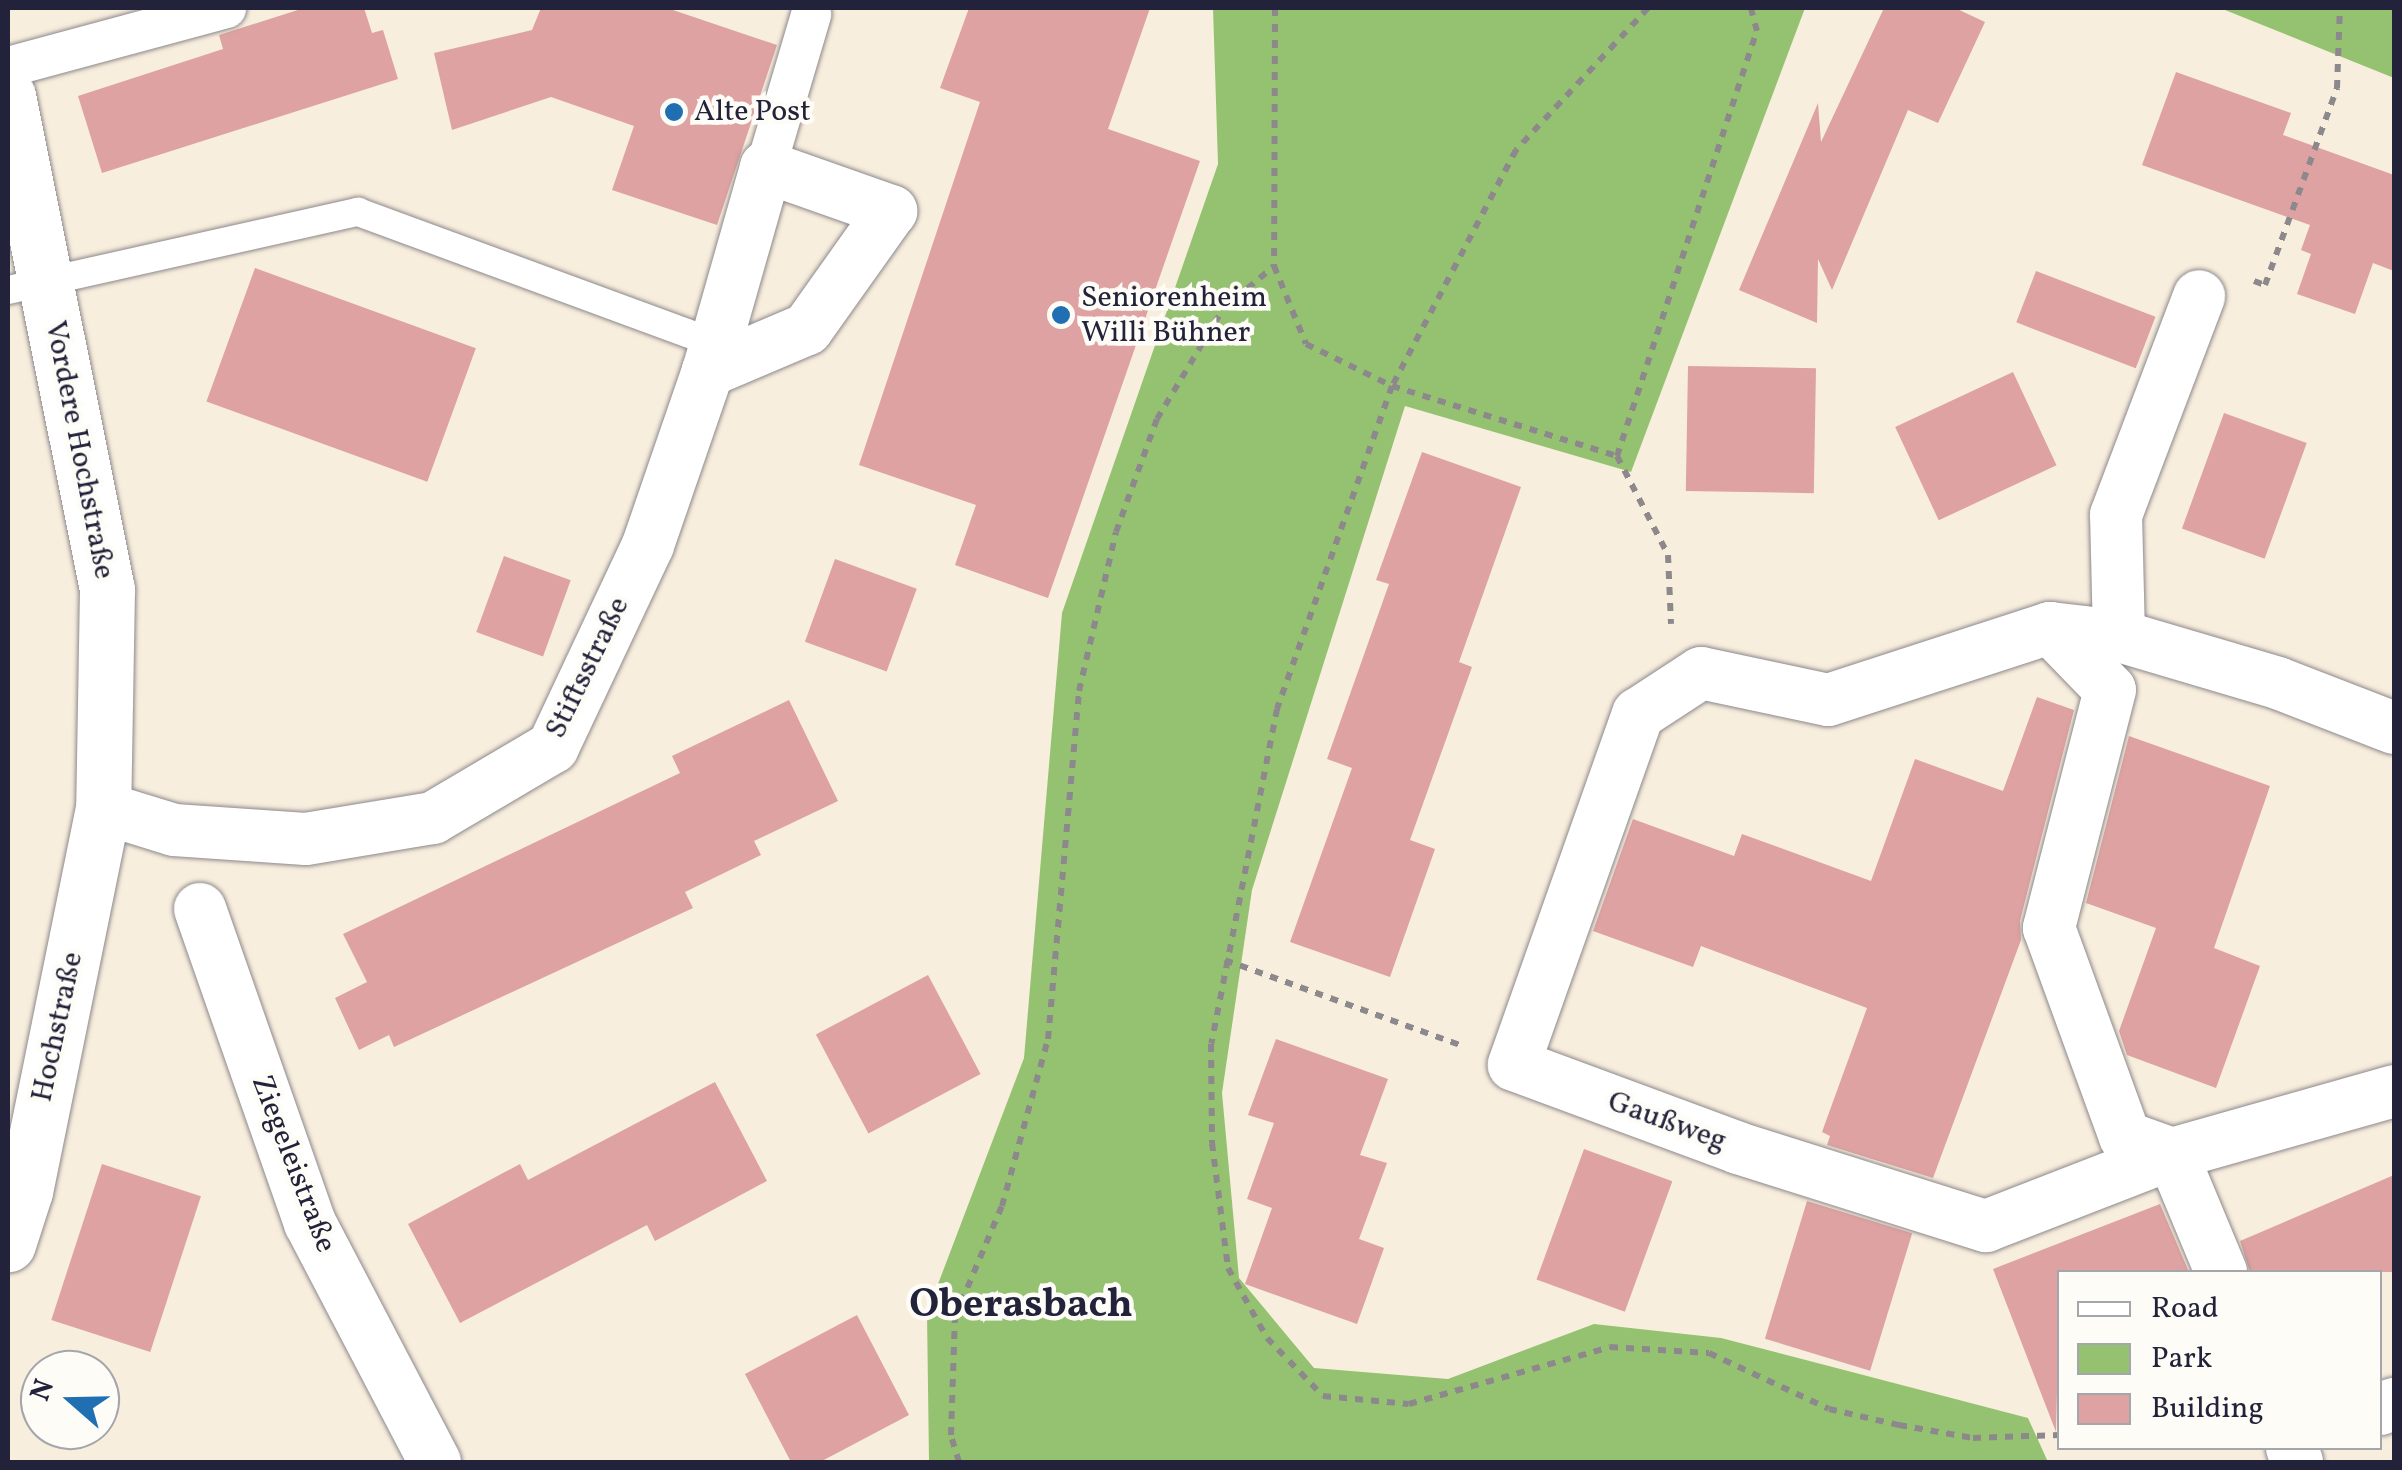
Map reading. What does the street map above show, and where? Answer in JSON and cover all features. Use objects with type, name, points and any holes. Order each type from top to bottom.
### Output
[{"type":"street","points":[[8,66],[226,8]]},
{"type":"street","points":[[712,358],[807,329],[891,211],[766,167],[805,10]]},
{"type":"street","name":"Vordere Hochstraße","points":[[8,96],[26,287],[107,589],[104,808]]},
{"type":"street","name":"Stiftsstraße","points":[[104,808],[174,830],[306,840],[433,818],[553,747],[648,545],[712,358],[766,167]]},
{"type":"street","points":[[2120,636],[2116,514],[2198,296]]},
{"type":"street","points":[[2050,628],[2110,690],[2049,928],[2125,1137],[2172,1154],[2220,1270]]},
{"type":"street","points":[[1514,1066],[1638,714],[1701,673],[1828,700],[2050,628],[2120,636],[2278,683],[2394,728]]},
{"type":"street","name":"Hochstraße","points":[[8,1244],[16,1186],[104,808]]},
{"type":"street","name":"Ziegeleistraße","points":[[200,910],[310,1223],[435,1462]]},
{"type":"street","name":"Gaußweg","points":[[1514,1066],[1738,1148],[1986,1226],[2172,1154],[2394,1091]]},
{"type":"lane","points":[[26,287],[358,212],[712,358]]},
{"type":"path","points":[[1275,8],[1274,266],[1306,344],[1392,386],[1618,456]]},
{"type":"path","points":[[1648,8],[1516,150],[1392,386],[1278,709],[1210,1044],[1212,1143],[1228,1268],[1267,1338],[1323,1396],[1409,1404],[1610,1347],[1630,1348],[1709,1353],[1828,1409],[1899,1425],[1973,1438],[2057,1435]]},
{"type":"path","points":[[1701,673],[1671,641],[1668,555],[1618,456],[1741,86],[1757,32],[1751,8]]},
{"type":"path","points":[[2198,296],[2215,266],[2265,285],[2337,88],[2340,8]]},
{"type":"path","points":[[960,1462],[950,1435],[955,1317],[1002,1206],[1048,1040],[1080,691],[1116,532],[1157,419],[1176,387],[1223,308],[1274,266]]},
{"type":"path","points":[[1225,960],[1514,1066]]},
{"type":"green space","points":[[1213,8],[1805,8],[1631,472],[1405,406],[1252,890],[1222,1093],[1239,1278],[1314,1368],[1448,1379],[1594,1324],[1721,1338],[2028,1418],[2048,1462],[929,1462],[927,1313],[1024,1058],[1062,613],[1218,164]]},
{"type":"green space","points":[[2220,8],[2394,8],[2394,78]]},
{"type":"building","points":[[304,8],[364,8],[372,33],[383,30],[398,79],[102,173],[78,96],[223,49],[219,35]]},
{"type":"building","name":"Alte Post","points":[[541,8],[667,8],[777,45],[717,225],[612,190],[634,126],[551,97],[452,130],[434,53],[532,30]]},
{"type":"building","name":"Seniorenheim Willi Bühner","points":[[969,8],[1150,8],[1108,129],[1200,161],[1048,598],[955,565],[976,505],[859,465],[980,102],[940,88]]},
{"type":"building","points":[[1884,8],[1955,8],[1985,22],[1938,123],[1908,110],[1832,290],[1818,259],[1817,323],[1739,290],[1818,103],[1821,142]]},
{"type":"building","points":[[2176,72],[2291,113],[2283,135],[2394,175],[2394,271],[2373,263],[2355,314],[2297,294],[2311,254],[2301,250],[2310,225],[2142,165]]},
{"type":"building","points":[[255,268],[476,348],[427,482],[206,401]]},
{"type":"building","points":[[2036,271],[2155,317],[2136,368],[2016,322]]},
{"type":"building","points":[[1688,366],[1816,368],[1814,493],[1686,491]]},
{"type":"building","points":[[2013,372],[2057,465],[1939,520],[1895,427]]},
{"type":"building","points":[[2224,413],[2307,443],[2265,559],[2182,529]]},
{"type":"building","points":[[1422,452],[1521,487],[1459,662],[1472,667],[1410,840],[1435,849],[1390,977],[1290,942],[1352,768],[1327,759],[1389,584],[1376,580]]},
{"type":"building","points":[[504,556],[571,580],[543,656],[476,632]]},
{"type":"building","points":[[835,559],[917,589],[887,671],[805,642]]},
{"type":"building","points":[[2037,697],[2074,710],[2020,921],[2021,940],[1933,1178],[1827,1145],[1830,1136],[1822,1132],[1867,1008],[1701,946],[1693,967],[1593,931],[1633,819],[1734,856],[1742,834],[1871,881],[1915,759],[2003,791]]},
{"type":"building","points":[[789,700],[838,801],[754,841],[761,855],[685,892],[693,908],[394,1047],[389,1035],[359,1050],[335,998],[367,982],[343,934],[680,773],[672,756]]},
{"type":"building","points":[[2129,736],[2270,786],[2214,948],[2260,966],[2216,1088],[2127,1055],[2119,1031],[2156,928],[2086,903]]},
{"type":"building","points":[[928,975],[981,1074],[868,1134],[816,1035]]},
{"type":"building","points":[[1276,1039],[1388,1079],[1360,1155],[1387,1163],[1359,1239],[1384,1248],[1357,1324],[1245,1284],[1272,1208],[1247,1199],[1274,1123],[1248,1115]]},
{"type":"building","points":[[715,1082],[767,1181],[655,1241],[647,1225],[460,1323],[408,1224],[520,1164],[528,1180]]},
{"type":"building","points":[[1584,1149],[1672,1181],[1625,1312],[1536,1280]]},
{"type":"building","points":[[102,1164],[201,1196],[150,1352],[51,1320]]},
{"type":"building","points":[[2394,1175],[2394,1272],[2249,1270],[2240,1241]]},
{"type":"building","points":[[1807,1201],[1912,1233],[1870,1371],[1765,1339]]},
{"type":"building","points":[[2160,1204],[2188,1270],[2057,1270],[2056,1432],[1993,1269]]},
{"type":"building","points":[[857,1315],[909,1415],[820,1462],[791,1462],[745,1374]]},
{"type":"place","name":"Alte Post","points":[[674,112]]},
{"type":"place","name":"Seniorenheim Willi Bühner","points":[[1061,315]]},
{"type":"district","name":"Oberasbach","points":[[1021,1306]]}]
